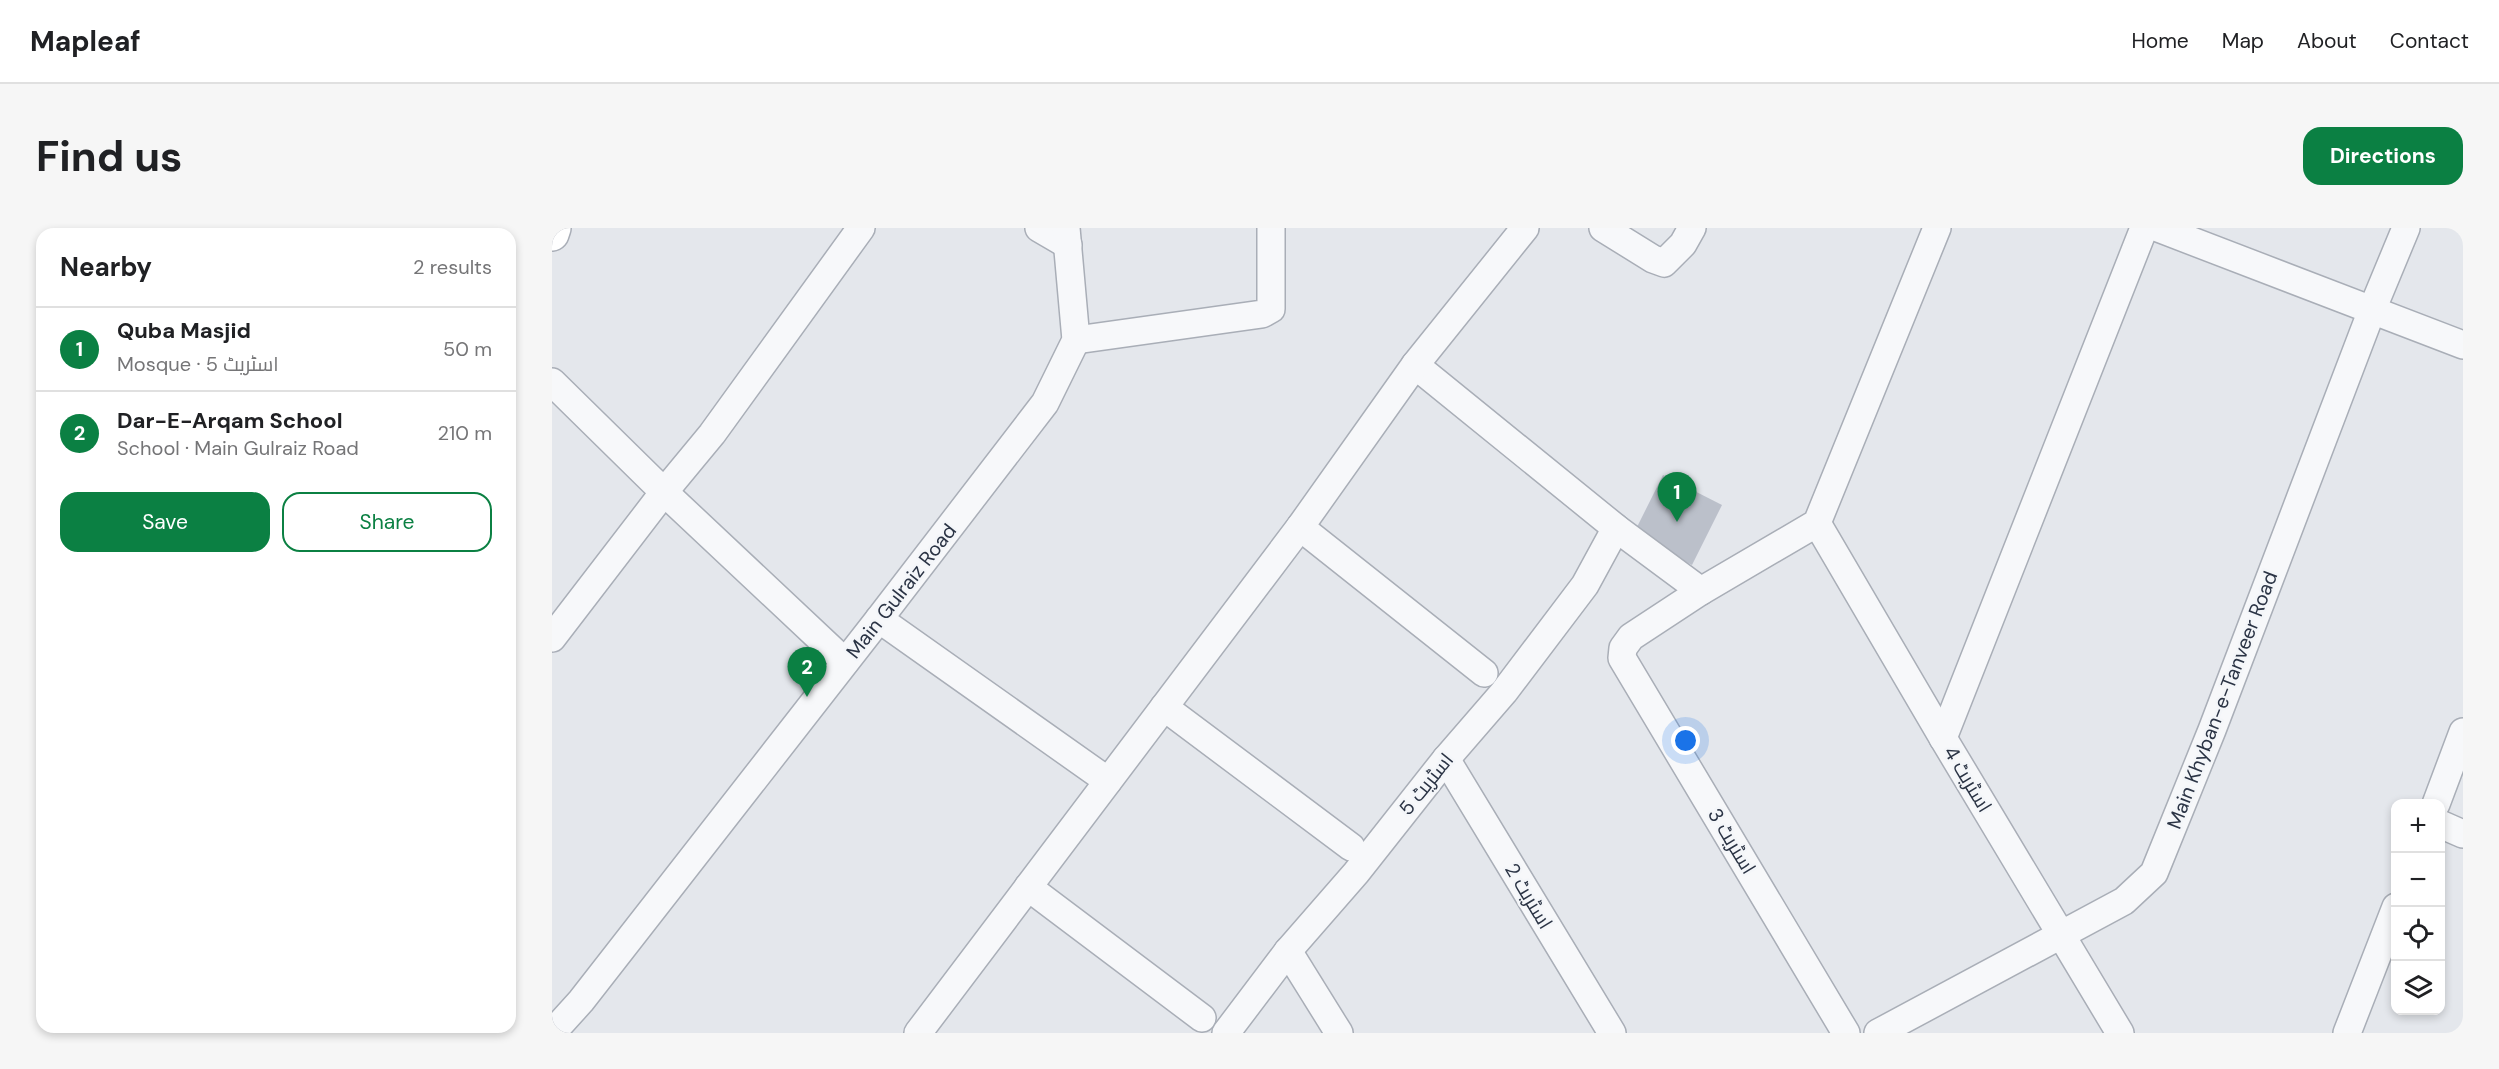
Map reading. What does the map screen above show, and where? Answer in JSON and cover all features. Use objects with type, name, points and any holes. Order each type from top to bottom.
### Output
[{"type":"street","points":[[552,234],[554,228]]},
{"type":"street","points":[[552,638],[664,492],[712,434],[861,228]]},
{"type":"street","points":[[1039,228],[1067,236],[1076,340],[1262,314],[1271,309],[1271,228]]},
{"type":"street","points":[[918,1033],[1300,527],[1415,365],[1524,228]]},
{"type":"street","points":[[1603,228],[1653,259],[1664,263],[1683,244],[1692,228]]},
{"type":"street","points":[[1415,365],[1616,528],[1701,591],[1817,524],[1937,228]]},
{"type":"street","points":[[1943,738],[2144,228]]},
{"type":"street","points":[[2158,228],[2463,345]]},
{"type":"street","name":"Main Khyban-e-Tanveer Road","points":[[1878,1033],[2060,933],[2124,901],[2154,873],[2212,730],[2372,310],[2406,228]]},
{"type":"street","name":"Main Gulraiz Road","points":[[552,1033],[581,1001],[879,620],[1045,403],[1076,340]]},
{"type":"street","points":[[552,382],[664,492],[845,662]]},
{"type":"street","name":"اسٹریٹ 4","points":[[1817,524],[2120,1033]]},
{"type":"street","points":[[1300,527],[1484,673]]},
{"type":"street","name":"اسٹریٹ 5","points":[[1226,1033],[1288,951],[1356,873],[1446,759],[1504,692],[1585,585],[1616,528]]},
{"type":"street","name":"اسٹریٹ 3","points":[[1701,591],[1631,637],[1623,648],[1622,658],[1846,1033]]},
{"type":"street","points":[[879,620],[1108,781]]},
{"type":"street","points":[[1164,707],[1351,847]]},
{"type":"street","points":[[2438,799],[2463,732]]},
{"type":"street","name":"اسٹریٹ 2","points":[[1446,759],[1612,1033]]},
{"type":"street","points":[[2445,826],[2463,834]]},
{"type":"street","points":[[1028,887],[1202,1018]]},
{"type":"street","points":[[2347,1033],[2391,921]]},
{"type":"street","points":[[1288,951],[1339,1033]]},
{"type":"building","points":[[1663,475],[1722,505],[1692,565],[1633,535]]},
{"type":"place","name":"Quba Masjid","points":[[1677,522]]},
{"type":"place","name":"Dar-E-Arqam School","points":[[807,697]]}]
